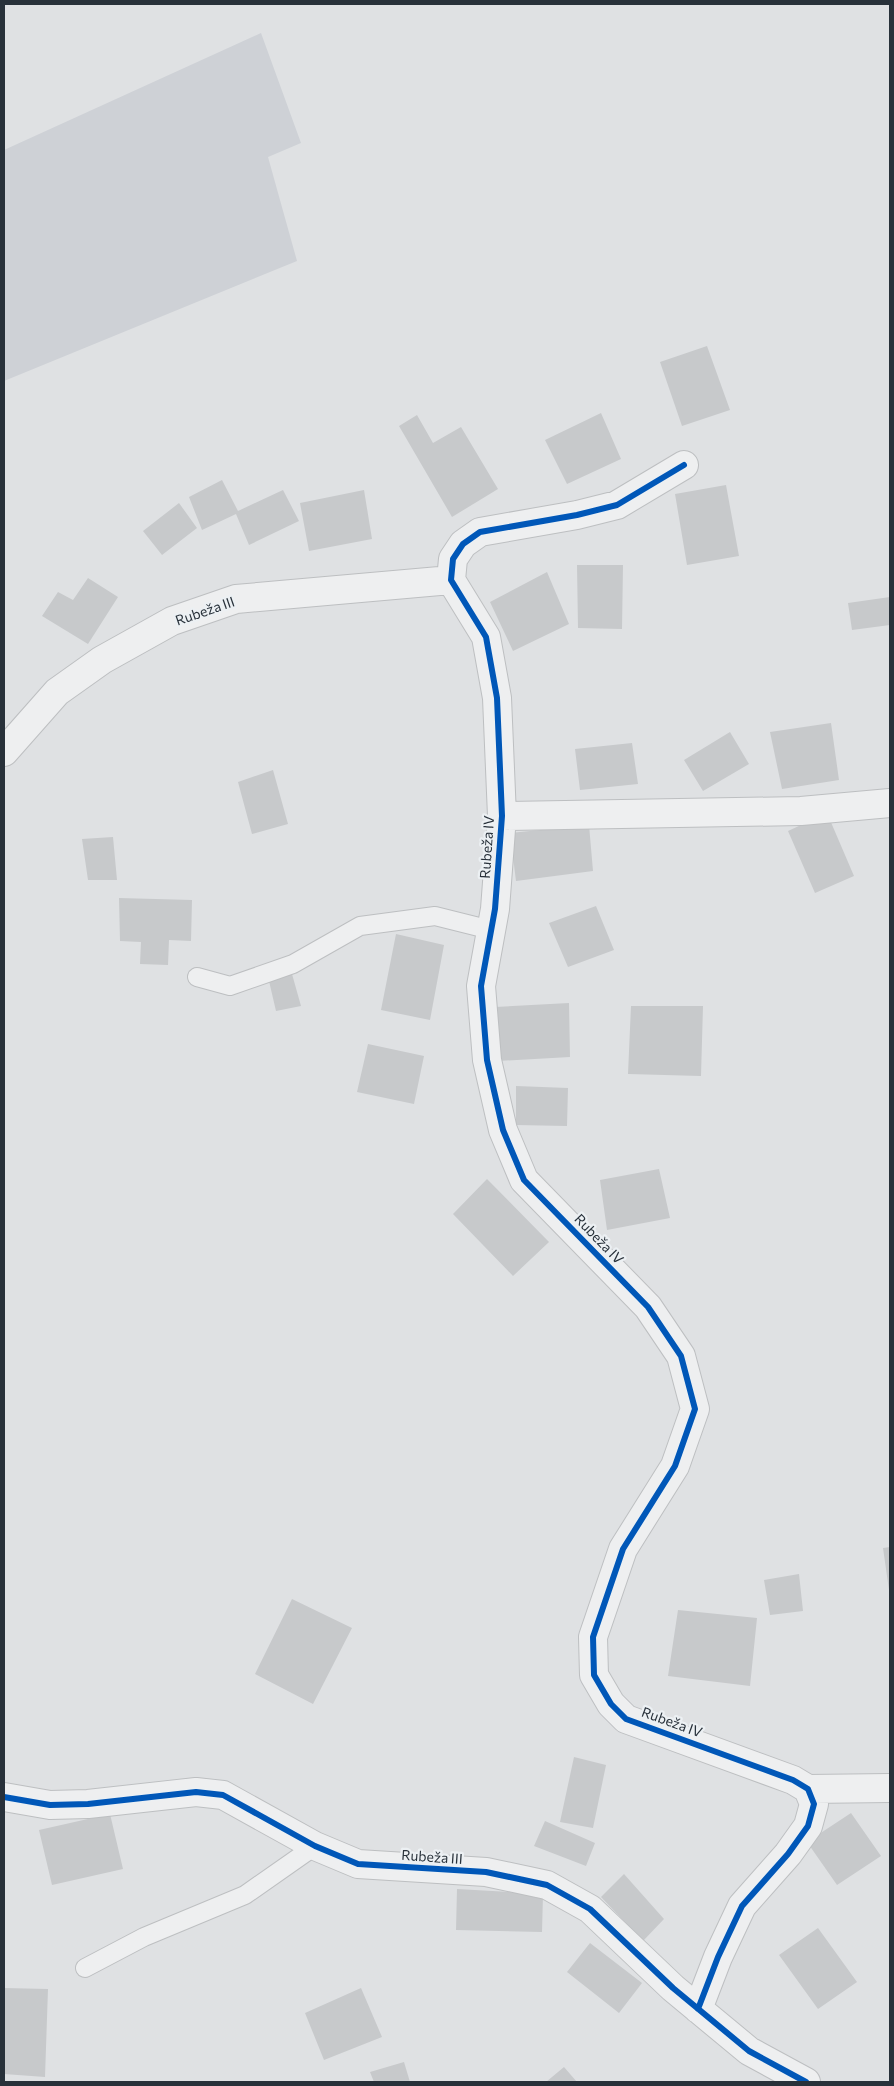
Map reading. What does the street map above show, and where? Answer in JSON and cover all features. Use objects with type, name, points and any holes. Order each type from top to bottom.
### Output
[{"type":"street","points":[[452,580],[453,559],[463,544],[480,532],[577,516],[617,505],[684,465]]},
{"type":"street","name":"Rubeža III","points":[[4,752],[57,692],[102,660],[172,621],[236,599],[452,580]]},
{"type":"street","name":"Rubeža IV","points":[[452,580],[486,637],[497,698],[502,816],[495,909],[481,986],[487,1060],[503,1130],[524,1180],[648,1307],[682,1356],[695,1409],[675,1466],[623,1549],[593,1637],[594,1675],[611,1704],[626,1719],[793,1780],[808,1789]]},
{"type":"street","points":[[502,816],[801,811],[890,803]]},
{"type":"street","points":[[698,2009],[718,1957],[742,1906],[788,1854],[808,1826],[814,1804],[808,1789],[890,1788]]},
{"type":"street","name":"Rubeža III","points":[[4,1797],[50,1805],[88,1804],[196,1792],[223,1796],[315,1846],[358,1864],[486,1872],[546,1884],[590,1909],[673,1988],[749,2051],[806,2082]]},
{"type":"lane","points":[[197,977],[230,986],[293,964],[360,926],[435,916],[491,930]]},
{"type":"lane","points":[[85,1968],[144,1937],[245,1895],[315,1846]]},
{"type":"shaded area","points":[[261,33],[301,143],[268,157],[297,261],[4,381],[4,150]]},
{"type":"building","points":[[707,346],[730,410],[682,426],[660,362]]},
{"type":"building","points":[[601,413],[621,459],[567,484],[545,440]]},
{"type":"building","points":[[417,415],[433,443],[461,427],[498,489],[452,517],[399,426]]},
{"type":"building","points":[[222,480],[238,511],[283,490],[299,521],[249,545],[236,514],[202,530],[189,497]]},
{"type":"building","points":[[726,485],[739,556],[687,565],[675,494]]},
{"type":"building","points":[[364,490],[372,539],[309,551],[300,503]]},
{"type":"building","points":[[179,503],[197,528],[162,555],[143,531]]},
{"type":"building","points":[[577,565],[623,565],[622,629],[578,628]]},
{"type":"building","points":[[547,572],[569,624],[513,651],[490,602]]},
{"type":"building","points":[[88,578],[118,597],[88,644],[42,616],[58,592],[73,600]]},
{"type":"building","points":[[890,597],[890,625],[852,630],[848,603]]},
{"type":"building","points":[[831,723],[839,780],[782,789],[770,732]]},
{"type":"building","points":[[730,732],[749,764],[703,791],[684,760]]},
{"type":"building","points":[[632,743],[638,784],[580,790],[575,749]]},
{"type":"building","points":[[273,770],[288,824],[252,834],[238,782]]},
{"type":"building","points":[[827,813],[854,876],[815,893],[788,831]]},
{"type":"building","points":[[589,825],[593,871],[516,881],[510,833]]},
{"type":"building","points":[[113,837],[117,880],[88,880],[82,839]]},
{"type":"building","points":[[119,898],[192,900],[191,941],[169,940],[168,965],[140,964],[141,942],[120,941]]},
{"type":"building","points":[[596,906],[614,950],[568,967],[549,923]]},
{"type":"building","points":[[396,934],[444,945],[430,1020],[381,1010]]},
{"type":"building","points":[[292,974],[301,1006],[276,1011],[269,981]]},
{"type":"building","points":[[569,1003],[570,1057],[497,1061],[495,1007]]},
{"type":"building","points":[[631,1006],[703,1006],[701,1076],[628,1074]]},
{"type":"building","points":[[368,1044],[424,1056],[414,1104],[357,1092]]},
{"type":"building","points":[[516,1086],[568,1088],[567,1126],[516,1125]]},
{"type":"building","points":[[659,1169],[670,1218],[607,1230],[600,1180]]},
{"type":"building","points":[[487,1179],[549,1242],[513,1276],[453,1214]]},
{"type":"building","points":[[890,1547],[890,1590],[889,1590],[883,1548]]},
{"type":"building","points":[[799,1574],[803,1611],[770,1615],[764,1580]]},
{"type":"building","points":[[292,1599],[352,1628],[313,1704],[255,1674]]},
{"type":"building","points":[[678,1610],[757,1618],[750,1686],[668,1676]]},
{"type":"building","points":[[574,1757],[606,1765],[593,1828],[560,1822]]},
{"type":"building","points":[[851,1813],[881,1856],[837,1885],[807,1842]]},
{"type":"building","points":[[110,1814],[123,1869],[52,1885],[39,1830]]},
{"type":"building","points":[[545,1821],[595,1843],[586,1866],[534,1846]]},
{"type":"building","points":[[624,1874],[664,1919],[643,1941],[601,1897]]},
{"type":"building","points":[[457,1889],[543,1894],[542,1932],[456,1930]]},
{"type":"building","points":[[818,1928],[857,1982],[818,2009],[779,1955]]},
{"type":"building","points":[[590,1943],[642,1983],[619,2013],[567,1972]]},
{"type":"building","points":[[4,1988],[48,1989],[45,2077],[4,2074]]},
{"type":"building","points":[[361,1988],[382,2037],[324,2060],[305,2013]]},
{"type":"building","points":[[404,2062],[410,2082],[374,2082],[370,2072]]},
{"type":"building","points":[[564,2067],[577,2082],[546,2082]]},
{"type":"cycle path","points":[[684,465],[617,505],[577,515],[480,532],[463,544],[453,559],[451,580],[486,637],[497,698],[502,816],[495,909],[481,986],[487,1060],[503,1130],[524,1180],[648,1307],[681,1356],[695,1409],[675,1466],[623,1549],[593,1637],[594,1675],[611,1704],[626,1719],[793,1780],[808,1789],[814,1804],[808,1826],[788,1854],[742,1906],[718,1957],[698,2009]]},
{"type":"cycle path","points":[[4,1797],[50,1805],[88,1804],[196,1792],[223,1795],[315,1846],[358,1864],[486,1872],[547,1885],[590,1909],[673,1988],[749,2051],[806,2082]]}]
